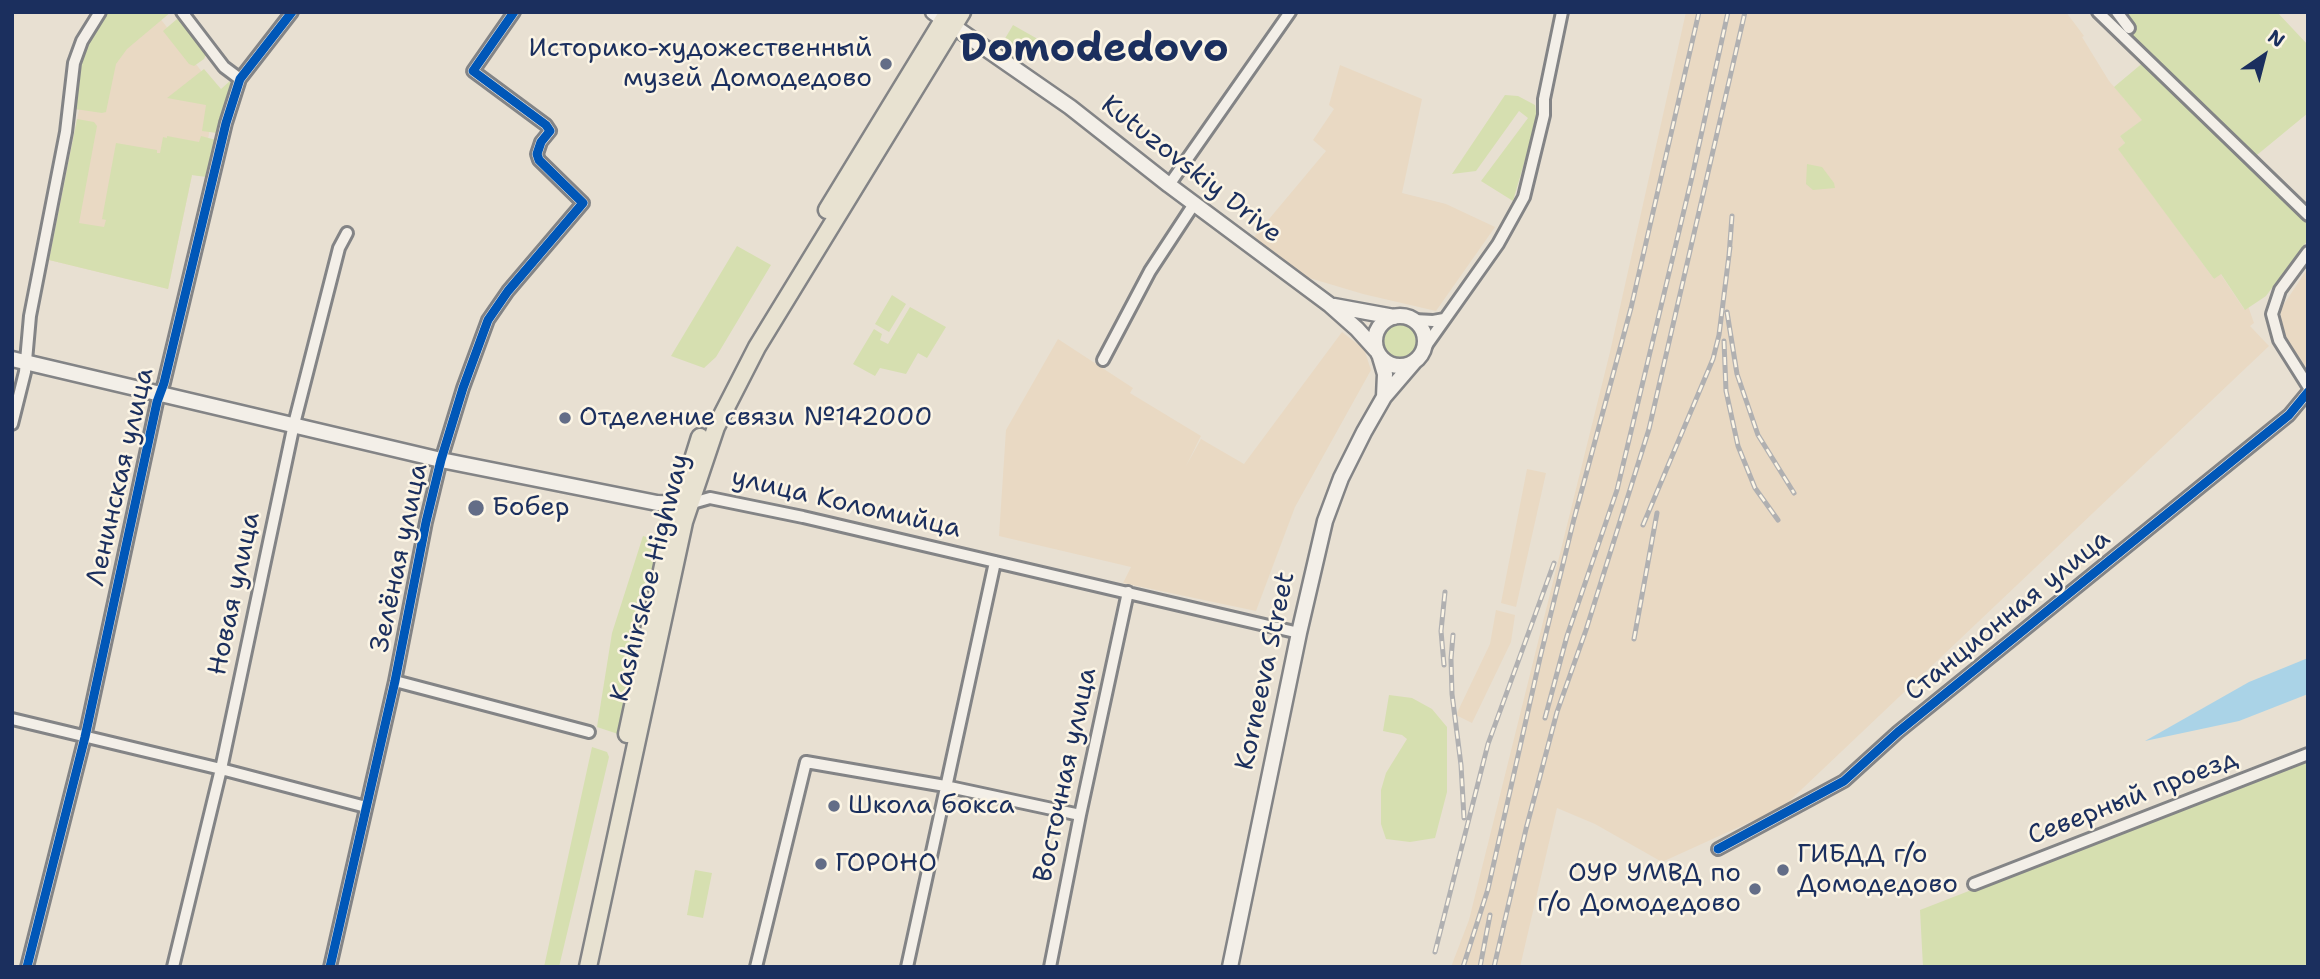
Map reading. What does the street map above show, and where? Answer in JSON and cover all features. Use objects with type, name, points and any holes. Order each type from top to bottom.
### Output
[{"type":"main road","name":"Kashirskoe Highway","points":[[576,967],[683,504],[745,368],[945,18],[962,12]]},
{"type":"main road","name":"Kashirskoe Highway","points":[[588,967],[683,504]]},
{"type":"street","points":[[12,424],[19,360],[66,132],[74,63],[82,41],[100,12]]},
{"type":"street","points":[[182,12],[223,67],[240,79]]},
{"type":"street","name":"Ленинская улица","points":[[27,967],[85,737],[161,394],[219,150],[240,79],[292,12]]},
{"type":"street","name":"Зелёная улица","points":[[330,967],[396,681],[426,522],[463,388],[488,320],[508,291],[583,203],[539,160],[537,153],[541,142],[550,131],[547,125],[473,71],[514,12]]},
{"type":"street","points":[[1170,185],[1290,12]]},
{"type":"street","points":[[1378,353],[1394,366],[1401,366],[1419,356],[1498,244],[1524,197],[1544,115],[1544,99],[1562,12]]},
{"type":"street","points":[[2098,12],[2308,215]]},
{"type":"street","points":[[2117,12],[2129,28]]},
{"type":"street","name":"Kutuzovskiy Drive","points":[[945,18],[1070,107],[1194,204],[1330,304],[1357,328],[1378,353]]},
{"type":"street","points":[[1103,360],[1150,271],[1194,204]]},
{"type":"street","name":"Новая улица","points":[[173,967],[221,769],[294,424],[339,248],[347,233]]},
{"type":"street","points":[[2308,252],[2280,290],[2272,314],[2279,340],[2308,386]]},
{"type":"street","points":[[1330,304],[1394,317]]},
{"type":"street","points":[[1384,397],[1385,374],[1375,343],[1378,329],[1394,317],[1438,321],[1444,319]]},
{"type":"street","points":[[1414,320],[1423,332],[1419,356]]},
{"type":"street","name":"Korneeva Street","points":[[1230,967],[1299,633],[1321,537],[1333,498],[1350,459],[1384,397],[1419,356]]},
{"type":"street","name":"улица Коломийца","points":[[19,360],[441,460],[657,503],[683,504],[710,498],[803,517],[1299,633]]},
{"type":"street","name":"Станционная улица","points":[[1718,849],[1844,782],[1898,732],[2289,415],[2308,392]]},
{"type":"street","points":[[907,967],[995,562]]},
{"type":"street","name":"Восточная улица","points":[[1050,967],[1128,592]]},
{"type":"street","points":[[396,681],[589,732]]},
{"type":"street","points":[[12,719],[366,807]]},
{"type":"street","name":"Северный проезд","points":[[1974,884],[2308,754]]},
{"type":"street","points":[[756,967],[806,762],[945,786],[1080,816]]},
{"type":"shaded area","points":[[155,12],[217,91],[201,176],[192,175],[168,289],[49,260],[79,110],[75,109],[85,51]]},
{"type":"shaded area","points":[[1686,12],[2066,12],[2084,36],[2082,37],[2109,81],[2143,120],[2120,136],[2125,143],[2119,149],[2214,279],[2220,273],[2244,309],[2248,306],[2254,323],[2250,326],[2269,346],[1783,807],[1662,862],[1595,824],[1557,808],[1520,967],[1451,967],[1469,920],[1610,352]]},
{"type":"shaded area","points":[[1340,65],[1422,99],[1402,193],[1446,204],[1495,227],[1436,311],[1306,277],[1254,237],[1326,151],[1313,140],[1334,109],[1329,105]]},
{"type":"shaded area","points":[[2308,268],[2308,376],[2285,343],[2280,310]]},
{"type":"shaded area","points":[[1342,332],[1364,349],[1371,370],[1295,507],[1256,611],[1123,583],[1131,567],[999,536],[1006,430],[1058,339],[1133,388],[1130,393],[1201,436],[1186,466],[1201,439],[1244,464]]},
{"type":"shaded area","points":[[1527,469],[1546,473],[1516,607],[1501,603]]},
{"type":"shaded area","points":[[1496,610],[1515,615],[1511,642],[1472,723],[1456,715],[1490,644]]},
{"type":"green space","points":[[107,12],[171,12],[127,49],[116,64],[106,112],[75,109],[81,55]]},
{"type":"green space","points":[[2107,12],[2277,12],[2308,45],[2308,113],[2246,164],[2308,224],[2308,240],[2266,296],[2245,310],[2221,274],[2214,279],[2118,149],[2125,143],[2120,136],[2142,120],[2114,87],[2151,56]]},
{"type":"green space","points":[[177,19],[183,19],[207,52],[204,59],[194,66],[189,64],[163,31]]},
{"type":"green space","points":[[1013,25],[1043,42],[1031,62],[1003,42]]},
{"type":"green space","points":[[204,69],[221,89],[231,80],[235,83],[228,93],[217,133],[202,131],[206,105],[167,98]]},
{"type":"green space","points":[[1505,95],[1518,96],[1535,105],[1537,119],[1513,201],[1481,181],[1528,118],[1519,111],[1476,171],[1452,174]]},
{"type":"green space","points":[[77,119],[94,122],[97,126],[79,223],[104,227],[106,220],[102,219],[116,143],[157,150],[157,153],[160,153],[163,137],[167,136],[199,142],[201,136],[216,140],[206,177],[192,175],[168,289],[49,260]]},
{"type":"green space","points":[[1807,164],[1822,167],[1835,188],[1813,190],[1806,184]]},
{"type":"green space","points":[[737,246],[771,265],[716,357],[704,368],[671,356]]},
{"type":"green space","points":[[892,295],[906,304],[889,332],[875,324]]},
{"type":"green space","points":[[910,307],[946,327],[927,358],[918,353],[906,374],[880,368],[875,376],[853,364],[874,329],[882,334],[880,340],[888,344]]},
{"type":"green space","points":[[1400,321],[1408,322],[1414,327],[1419,333],[1419,349],[1414,355],[1408,360],[1400,361],[1392,360],[1386,355],[1381,349],[1380,341],[1381,333],[1386,327],[1392,322]]},
{"type":"green space","points":[[643,536],[660,541],[648,595],[638,596],[634,619],[640,626],[618,734],[597,727],[612,633]]},
{"type":"green space","points":[[1389,695],[1412,698],[1432,709],[1447,727],[1447,792],[1435,838],[1410,842],[1386,839],[1381,824],[1381,790],[1386,773],[1407,739],[1402,735],[1383,731]]},
{"type":"green space","points":[[592,747],[607,752],[609,757],[559,967],[544,967]]},
{"type":"green space","points":[[2308,759],[2308,967],[1923,967],[1920,910]]},
{"type":"green space","points":[[695,870],[712,873],[703,918],[687,915]]},
{"type":"water","points":[[2308,658],[2308,694],[2239,721],[2145,741],[2249,682]]},
{"type":"railway","points":[[1463,967],[1488,889],[1540,658],[1631,308],[1699,12]]},
{"type":"railway","points":[[1545,718],[1567,636],[1617,490],[1692,177],[1728,12]]},
{"type":"railway","points":[[1494,967],[1557,712],[1586,630],[1649,429],[1745,12]]},
{"type":"railway","points":[[1729,256],[1732,216]]},
{"type":"railway","points":[[1643,525],[1713,359],[1719,335],[1730,247]]},
{"type":"railway","points":[[1727,312],[1737,374],[1758,435],[1794,493]]},
{"type":"railway","points":[[1724,341],[1726,391],[1738,446],[1755,488],[1778,520]]},
{"type":"railway","points":[[1634,639],[1657,513]]},
{"type":"railway","points":[[1435,952],[1488,744],[1554,563]]},
{"type":"railway","points":[[1444,665],[1441,631],[1445,592]]},
{"type":"railway","points":[[1453,635],[1452,694],[1461,765],[1464,818]]},
{"type":"railway","points":[[1480,967],[1490,915]]},
{"type":"cycle path","points":[[27,967],[85,737],[157,402],[164,383],[226,123],[240,79],[292,12]]},
{"type":"cycle path","points":[[330,967],[395,681],[426,522],[463,388],[488,320],[508,291],[583,203],[539,160],[537,154],[541,142],[550,131],[546,125],[473,71],[514,12]]},
{"type":"cycle path","points":[[1718,849],[1844,781],[1898,732],[2289,415],[2308,392]]},
{"type":"place","name":"Историко-художественный музей Домодедово","points":[[886,64]]},
{"type":"place","name":"Отделение связи №142000","points":[[565,418]]},
{"type":"place","name":"Бобер","points":[[476,508]]},
{"type":"place","name":"Школа бокса","points":[[834,806]]},
{"type":"place","name":"ГОРОНО","points":[[821,864]]},
{"type":"place","name":"ГИБДД г/о Домодедово","points":[[1783,870]]},
{"type":"place","name":"ОУР УМВД по г/о Домодедово","points":[[1755,889]]},
{"type":"district","name":"Domodedovo","points":[[1094,51]]}]
